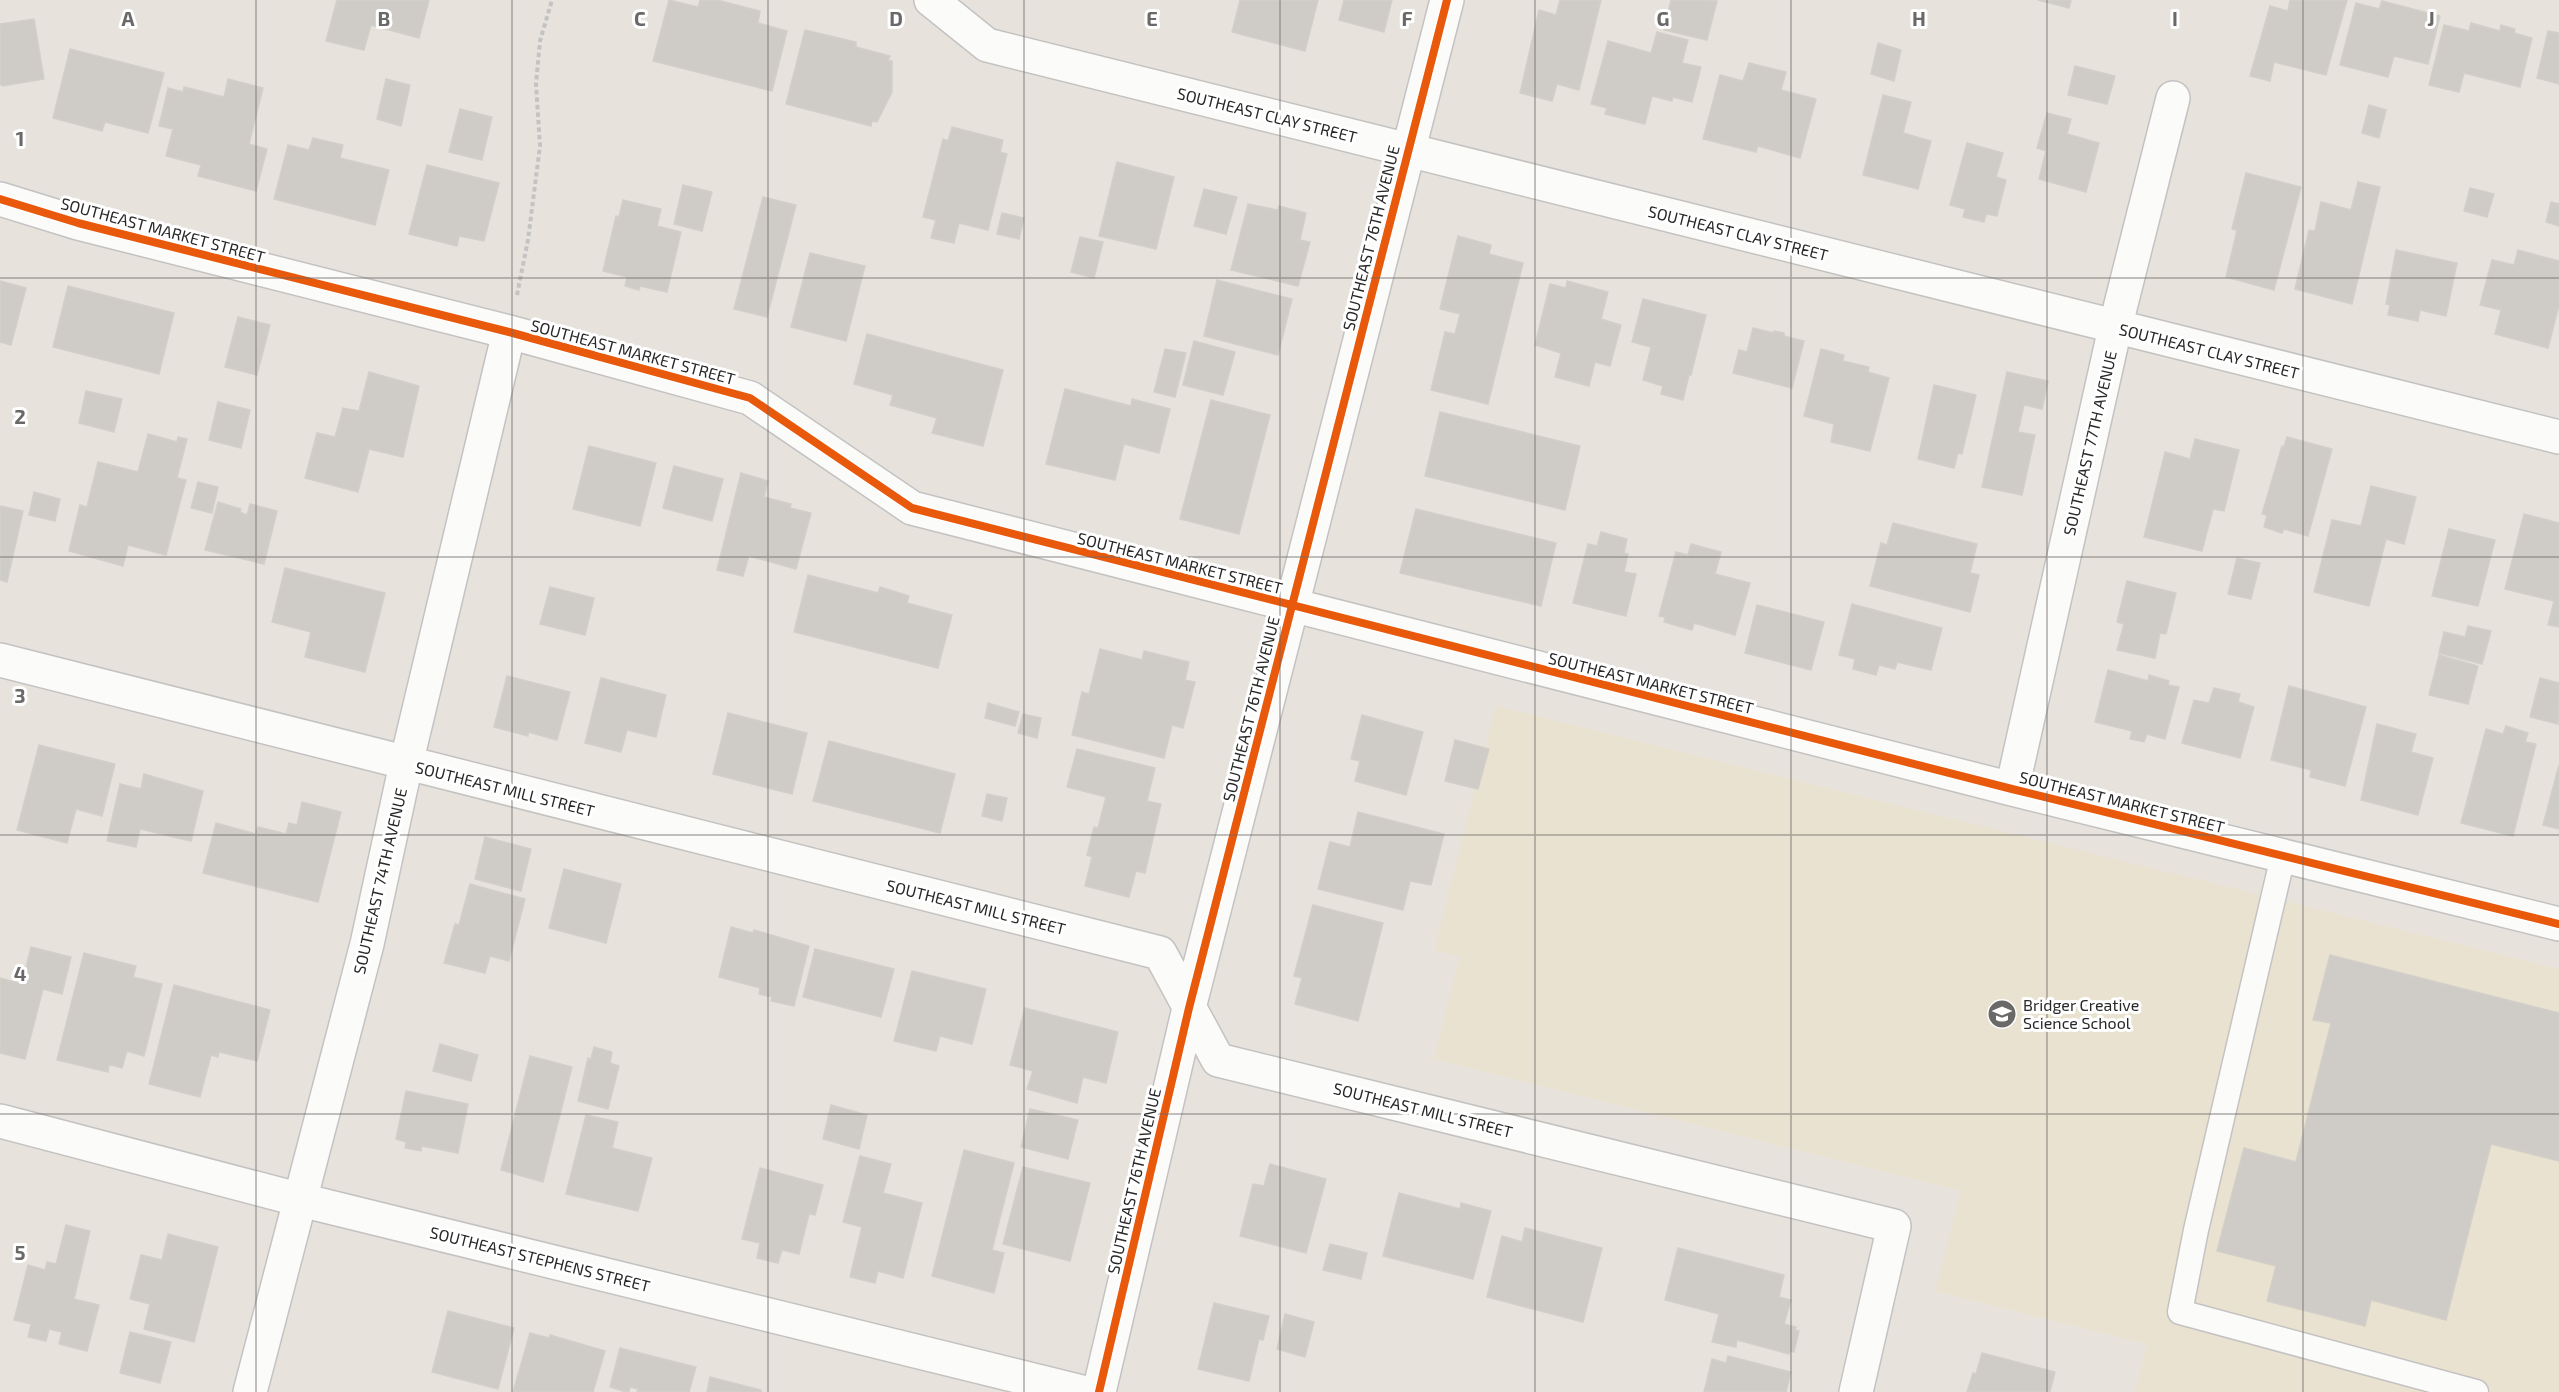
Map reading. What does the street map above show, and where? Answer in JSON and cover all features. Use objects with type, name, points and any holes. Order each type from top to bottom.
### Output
[{"type":"street","name":"SOUTHEAST CLAY STREET","points":[[931,0],[987,45],[2559,437]]},
{"type":"street","name":"SOUTHEAST 76TH AVENUE","points":[[1100,1392],[1188,1008],[1447,0]]},
{"type":"street","name":"SOUTHEAST 77TH AVENUE","points":[[2012,789],[2115,328],[2173,98]]},
{"type":"street","name":"SOUTHEAST MARKET STREET","points":[[0,199],[78,223],[509,332],[750,398],[912,508],[2012,789],[2559,924]]},
{"type":"street","name":"SOUTHEAST 74TH AVENUE","points":[[250,1392],[367,945],[406,764],[509,332]]},
{"type":"street","name":"SOUTHEAST MILL STREET","points":[[0,660],[1160,953],[1218,1060],[1894,1226],[1856,1392]]},
{"type":"street","name":"SOUTHEAST STEPHENS STREET","points":[[0,1121],[301,1200],[1082,1392]]},
{"type":"lane","points":[[2283,856],[2196,1230],[2180,1312],[2476,1392]]},
{"type":"path","points":[[509,332],[528,240],[536,184],[540,146],[536,84],[540,41],[552,0]]},
{"type":"shaded area","name":"Bridger Creative Science School","points":[[1496,706],[2559,969],[2559,1392],[2135,1392],[2147,1344],[1935,1291],[1961,1191],[1434,1059],[1460,956],[1434,950]]},
{"type":"building","points":[[337,0],[429,0],[419,38],[371,25],[364,50],[326,41]]},
{"type":"building","points":[[669,0],[698,7],[700,0],[717,0],[760,11],[758,23],[787,31],[772,91],[653,61]]},
{"type":"building","points":[[1240,0],[1318,0],[1305,51],[1232,32]]},
{"type":"building","points":[[1344,0],[1392,0],[1384,32],[1339,20]]},
{"type":"building","points":[[1560,0],[1601,0],[1579,90],[1557,84],[1552,101],[1520,93],[1539,10],[1556,15]]},
{"type":"building","points":[[1671,0],[1717,1],[1707,40],[1664,30]]},
{"type":"building","points":[[2038,0],[2071,0],[2069,8]]},
{"type":"building","points":[[2290,0],[2347,0],[2326,75],[2274,62],[2270,81],[2250,76],[2270,6],[2288,11]]},
{"type":"building","points":[[2382,1],[2440,16],[2428,64],[2394,56],[2388,77],[2340,65],[2356,3],[2379,9]]},
{"type":"building","points":[[34,19],[44,79],[3,86],[0,84],[0,24]]},
{"type":"building","points":[[2471,23],[2500,31],[2501,25],[2515,29],[2514,33],[2532,38],[2520,87],[2464,73],[2459,92],[2429,85],[2444,25],[2469,31]]},
{"type":"building","points":[[805,30],[856,42],[856,47],[890,56],[888,61],[892,61],[892,92],[877,122],[872,121],[871,126],[786,104]]},
{"type":"building","points":[[2548,31],[2559,33],[2559,84],[2537,78]]},
{"type":"building","points":[[1657,32],[1688,40],[1682,63],[1701,67],[1692,102],[1673,97],[1672,101],[1652,96],[1645,124],[1605,114],[1607,108],[1591,104],[1608,41],[1651,53]]},
{"type":"building","points":[[1878,43],[1901,50],[1894,81],[1871,74]]},
{"type":"building","points":[[70,49],[164,73],[148,133],[105,122],[102,131],[53,118]]},
{"type":"building","points":[[1749,63],[1786,72],[1781,90],[1816,99],[1800,158],[1758,146],[1756,152],[1703,139],[1720,75],[1743,81]]},
{"type":"building","points":[[2075,66],[2115,76],[2107,104],[2068,95]]},
{"type":"building","points":[[228,79],[263,88],[249,144],[267,149],[256,191],[198,176],[201,165],[166,156],[173,129],[159,126],[168,88],[183,92],[184,87],[224,97]]},
{"type":"building","points":[[386,79],[410,85],[401,126],[377,119]]},
{"type":"building","points":[[1883,95],[1911,102],[1903,133],[1931,141],[1918,189],[1863,175]]},
{"type":"building","points":[[2369,105],[2386,110],[2379,138],[2362,133]]},
{"type":"building","points":[[460,109],[492,117],[482,160],[449,152]]},
{"type":"building","points":[[2047,113],[2071,119],[2067,134],[2099,143],[2086,192],[2039,179],[2046,151],[2037,148]]},
{"type":"building","points":[[952,127],[1003,140],[1000,152],[1007,154],[988,230],[959,223],[954,243],[931,238],[936,220],[923,217],[943,139],[948,141]]},
{"type":"building","points":[[313,138],[343,145],[340,158],[389,170],[375,225],[274,199],[288,145],[309,150]]},
{"type":"building","points":[[1967,143],[2003,153],[1996,177],[2006,180],[1997,216],[1986,214],[1984,222],[1963,217],[1965,209],[1950,205]]},
{"type":"building","points":[[1117,162],[1174,177],[1156,249],[1099,236]]},
{"type":"building","points":[[427,165],[499,183],[484,241],[459,236],[457,246],[409,234]]},
{"type":"building","points":[[2246,173],[2301,187],[2274,290],[2226,277],[2237,230],[2232,229]]},
{"type":"building","points":[[2358,182],[2380,187],[2352,304],[2295,289],[2309,230],[2315,231],[2321,202],[2351,210]]},
{"type":"building","points":[[683,185],[712,192],[702,231],[674,224]]},
{"type":"building","points":[[2470,188],[2494,194],[2487,217],[2464,211]]},
{"type":"building","points":[[1204,189],[1237,197],[1226,234],[1194,226]]},
{"type":"building","points":[[763,197],[796,205],[767,317],[734,309]]},
{"type":"building","points":[[623,200],[661,209],[657,226],[681,232],[667,292],[640,286],[639,290],[625,286],[627,277],[603,271],[616,216],[619,217]]},
{"type":"building","points":[[2551,202],[2559,204],[2559,226],[2546,222]]},
{"type":"building","points":[[1248,204],[1278,210],[1279,206],[1306,213],[1300,240],[1310,242],[1298,286],[1231,270]]},
{"type":"building","points":[[1002,213],[1024,218],[1019,239],[997,234]]},
{"type":"building","points":[[1458,236],[1491,245],[1489,254],[1523,263],[1488,404],[1431,390],[1445,332],[1455,334],[1460,314],[1440,309]]},
{"type":"building","points":[[1080,237],[1103,242],[1094,278],[1071,272]]},
{"type":"building","points":[[2396,250],[2457,263],[2446,316],[2420,310],[2418,321],[2388,315],[2390,305],[2386,304]]},
{"type":"building","points":[[2518,250],[2559,261],[2559,305],[2548,348],[2495,334],[2501,310],[2480,305],[2492,260],[2514,265]]},
{"type":"building","points":[[810,253],[865,266],[846,341],[791,327]]},
{"type":"building","points":[[1217,280],[1292,299],[1278,355],[1204,336]]},
{"type":"building","points":[[0,281],[26,288],[11,345],[0,342]]},
{"type":"building","points":[[1567,281],[1608,292],[1601,319],[1621,325],[1610,366],[1595,362],[1589,386],[1555,377],[1561,353],[1535,345],[1550,284],[1566,288]]},
{"type":"building","points":[[68,286],[174,313],[159,374],[53,347]]},
{"type":"building","points":[[1643,299],[1706,315],[1683,400],[1661,394],[1663,386],[1643,380],[1651,347],[1632,342]]},
{"type":"building","points":[[238,317],[270,325],[257,375],[225,367]]},
{"type":"building","points":[[1753,328],[1784,333],[1784,336],[1804,341],[1792,388],[1733,373],[1739,350],[1747,352]]},
{"type":"building","points":[[867,334],[1003,370],[983,446],[932,433],[937,418],[890,405],[893,395],[854,384]]},
{"type":"building","points":[[1194,341],[1235,352],[1223,395],[1183,385]]},
{"type":"building","points":[[1165,349],[1186,353],[1175,397],[1154,392]]},
{"type":"building","points":[[1821,349],[1844,355],[1843,361],[1869,367],[1868,372],[1889,378],[1870,451],[1831,442],[1834,424],[1804,416]]},
{"type":"building","points":[[369,372],[419,386],[403,457],[369,449],[358,492],[305,478],[317,433],[335,437],[343,408],[359,411]]},
{"type":"building","points":[[2007,372],[2048,381],[2042,409],[2024,405],[2018,432],[2035,435],[2022,495],[1982,487]]},
{"type":"building","points":[[1934,385],[1976,395],[1962,454],[1958,453],[1954,468],[1918,459]]},
{"type":"building","points":[[1065,389],[1131,406],[1132,399],[1170,409],[1159,453],[1124,444],[1115,480],[1046,464]]},
{"type":"building","points":[[86,391],[122,399],[114,432],[79,423]]},
{"type":"building","points":[[1211,400],[1270,415],[1239,534],[1180,519]]},
{"type":"building","points":[[218,402],[250,410],[241,448],[209,440]]},
{"type":"building","points":[[1440,412],[1580,446],[1565,510],[1425,476]]},
{"type":"building","points":[[148,434],[177,442],[178,437],[187,439],[177,478],[186,480],[166,555],[128,545],[123,566],[69,551],[80,505],[87,507],[98,462],[138,472]]},
{"type":"building","points":[[2287,437],[2332,449],[2308,536],[2284,529],[2282,533],[2264,527],[2267,515],[2262,514],[2282,446],[2284,447]]},
{"type":"building","points":[[2195,439],[2239,450],[2224,511],[2213,509],[2202,551],[2144,537],[2165,452],[2190,459]]},
{"type":"building","points":[[589,446],[656,463],[640,526],[573,509]]},
{"type":"building","points":[[674,466],[723,479],[712,521],[663,508]]},
{"type":"building","points":[[741,473],[768,481],[764,497],[791,504],[790,508],[811,513],[796,569],[749,556],[743,576],[717,570]]},
{"type":"building","points":[[198,482],[218,487],[212,513],[191,508]]},
{"type":"building","points":[[2371,486],[2416,497],[2404,544],[2386,539],[2369,606],[2314,592],[2332,520],[2361,526]]},
{"type":"building","points":[[34,492],[60,499],[55,521],[29,515]]},
{"type":"building","points":[[218,502],[241,509],[240,512],[247,515],[250,504],[277,511],[264,564],[205,550]]},
{"type":"building","points":[[0,506],[23,511],[7,582],[0,580]]},
{"type":"building","points":[[1416,509],[1556,543],[1541,606],[1400,573]]},
{"type":"building","points":[[2524,514],[2559,523],[2559,627],[2548,625],[2554,601],[2505,589]]},
{"type":"building","points":[[1893,523],[1977,544],[1970,573],[1979,575],[1970,612],[1870,586],[1881,543],[1887,545]]},
{"type":"building","points":[[2449,529],[2495,540],[2478,606],[2432,596]]},
{"type":"building","points":[[1601,532],[1627,539],[1624,553],[1628,554],[1624,572],[1636,574],[1626,616],[1573,603],[1588,544],[1597,546]]},
{"type":"building","points":[[1691,544],[1721,552],[1715,574],[1750,583],[1735,635],[1694,623],[1692,630],[1664,622],[1665,617],[1659,616],[1676,552],[1688,555]]},
{"type":"building","points":[[2237,558],[2260,563],[2251,599],[2228,594]]},
{"type":"building","points":[[285,568],[385,593],[365,672],[305,657],[311,632],[272,622]]},
{"type":"building","points":[[808,575],[878,593],[880,587],[909,596],[907,603],[952,615],[938,668],[794,632]]},
{"type":"building","points":[[2127,581],[2176,593],[2166,634],[2160,633],[2155,658],[2117,650],[2124,624],[2117,622]]},
{"type":"building","points":[[550,587],[594,598],[585,635],[540,624]]},
{"type":"building","points":[[1852,604],[1942,628],[1931,670],[1897,662],[1895,669],[1879,665],[1876,675],[1853,669],[1855,659],[1839,655]]},
{"type":"building","points":[[1757,605],[1824,622],[1811,670],[1745,653]]},
{"type":"building","points":[[2468,626],[2491,631],[2482,664],[2439,653],[2444,632],[2465,637]]},
{"type":"building","points":[[1100,649],[1142,660],[1144,651],[1189,662],[1185,680],[1195,682],[1183,728],[1172,725],[1164,758],[1072,735],[1082,692],[1089,694]]},
{"type":"building","points":[[2439,655],[2478,666],[2468,704],[2429,695]]},
{"type":"building","points":[[2108,670],[2148,681],[2149,675],[2169,681],[2168,685],[2179,687],[2165,739],[2147,734],[2144,742],[2130,739],[2132,731],[2095,722]]},
{"type":"building","points":[[507,676],[570,692],[557,740],[528,732],[528,736],[494,727]]},
{"type":"building","points":[[601,678],[666,695],[656,737],[627,730],[621,752],[585,743]]},
{"type":"building","points":[[2540,678],[2559,683],[2558,724],[2530,717]]},
{"type":"building","points":[[2289,686],[2366,707],[2345,786],[2310,777],[2311,770],[2271,760]]},
{"type":"building","points":[[2214,688],[2240,694],[2238,702],[2254,707],[2240,758],[2182,743],[2194,700],[2209,703]]},
{"type":"building","points":[[988,703],[1019,712],[1015,726],[985,718]]},
{"type":"building","points":[[728,713],[807,733],[792,794],[713,774]]},
{"type":"building","points":[[1023,714],[1041,718],[1037,738],[1018,733]]},
{"type":"building","points":[[1362,715],[1423,732],[1406,795],[1355,781],[1360,761],[1351,759]]},
{"type":"building","points":[[2377,724],[2416,734],[2411,752],[2433,758],[2418,815],[2361,800]]},
{"type":"building","points":[[2506,726],[2528,733],[2525,742],[2536,744],[2513,836],[2461,823],[2486,729],[2503,734]]},
{"type":"building","points":[[1455,740],[1489,749],[1478,789],[1445,781]]},
{"type":"building","points":[[829,741],[955,774],[940,833],[813,801]]},
{"type":"building","points":[[39,745],[115,764],[102,816],[76,809],[67,843],[17,830]]},
{"type":"building","points":[[1077,749],[1155,768],[1147,801],[1161,804],[1145,873],[1136,871],[1129,897],[1085,886],[1092,857],[1087,855],[1094,827],[1098,828],[1106,797],[1067,787]]},
{"type":"building","points":[[2559,765],[2559,829],[2543,825]]},
{"type":"building","points":[[144,774],[203,791],[191,841],[140,829],[136,847],[107,841],[120,784],[141,789]]},
{"type":"building","points":[[987,794],[1007,798],[1002,821],[982,816]]},
{"type":"building","points":[[302,802],[341,812],[318,902],[203,873],[216,823],[256,834],[258,827],[286,834],[289,823],[297,825]]},
{"type":"building","points":[[1358,812],[1444,834],[1431,885],[1410,881],[1403,910],[1318,889],[1330,842],[1350,847]]},
{"type":"building","points":[[485,837],[531,849],[521,891],[475,879]]},
{"type":"building","points":[[564,869],[621,884],[606,943],[549,928]]},
{"type":"building","points":[[470,884],[525,899],[509,961],[490,956],[485,973],[444,963],[455,924],[459,925]]},
{"type":"building","points":[[1313,905],[1383,923],[1358,1021],[1295,1004],[1302,978],[1294,976]]},
{"type":"building","points":[[731,927],[753,933],[754,930],[809,946],[794,1006],[771,1001],[772,997],[759,994],[760,988],[719,977]]},
{"type":"building","points":[[31,947],[71,957],[62,994],[43,989],[25,1059],[0,1053],[0,978],[22,984]]},
{"type":"building","points":[[815,949],[894,969],[881,1017],[803,997]]},
{"type":"building","points":[[84,953],[136,966],[133,977],[162,984],[144,1056],[127,1051],[122,1068],[109,1064],[108,1072],[57,1060]]},
{"type":"building","points":[[2330,955],[2559,1013],[2559,1161],[2491,1144],[2446,1320],[2371,1300],[2365,1326],[2267,1301],[2276,1266],[2217,1251],[2244,1148],[2296,1162],[2331,1023],[2313,1020]]},
{"type":"building","points":[[912,971],[986,989],[972,1044],[940,1036],[936,1051],[894,1041]]},
{"type":"building","points":[[174,985],[270,1010],[257,1061],[219,1052],[218,1057],[211,1055],[200,1097],[149,1084]]},
{"type":"building","points":[[1025,1008],[1118,1032],[1106,1083],[1083,1077],[1077,1103],[1027,1089],[1033,1071],[1010,1065]]},
{"type":"building","points":[[440,1044],[478,1055],[471,1081],[433,1071]]},
{"type":"building","points":[[594,1047],[612,1052],[610,1063],[619,1066],[608,1109],[578,1101],[588,1058],[591,1059]]},
{"type":"building","points":[[530,1056],[572,1067],[543,1182],[501,1170]]},
{"type":"building","points":[[406,1091],[468,1104],[458,1153],[422,1146],[421,1151],[405,1148],[406,1142],[396,1139]]},
{"type":"building","points":[[831,1105],[867,1115],[859,1149],[823,1139]]},
{"type":"building","points":[[1030,1109],[1078,1120],[1068,1159],[1021,1147]]},
{"type":"building","points":[[586,1115],[618,1122],[612,1148],[652,1158],[638,1211],[566,1194]]},
{"type":"building","points":[[964,1150],[1014,1163],[992,1250],[1004,1253],[994,1293],[932,1276]]},
{"type":"building","points":[[860,1156],[891,1164],[883,1193],[922,1203],[903,1278],[878,1271],[875,1283],[850,1277],[862,1227],[843,1222]]},
{"type":"building","points":[[1270,1164],[1326,1179],[1306,1253],[1240,1236],[1253,1184],[1264,1186]]},
{"type":"building","points":[[1023,1167],[1090,1183],[1070,1261],[1003,1244]]},
{"type":"building","points":[[760,1168],[823,1185],[815,1215],[809,1214],[799,1254],[782,1250],[778,1263],[757,1258],[760,1243],[742,1239]]},
{"type":"building","points":[[1399,1193],[1460,1209],[1461,1203],[1491,1211],[1473,1279],[1383,1256]]},
{"type":"building","points":[[66,1225],[90,1231],[74,1299],[99,1305],[87,1351],[59,1344],[62,1332],[49,1329],[46,1341],[28,1337],[31,1324],[14,1320],[28,1265],[45,1270],[47,1262],[56,1264]]},
{"type":"building","points":[[1525,1228],[1602,1248],[1583,1322],[1487,1297],[1502,1236],[1522,1242]]},
{"type":"building","points":[[168,1234],[218,1247],[194,1342],[144,1329],[150,1304],[130,1299],[141,1255],[162,1260]]},
{"type":"building","points":[[1330,1244],[1367,1253],[1361,1279],[1323,1270]]},
{"type":"building","points":[[1678,1248],[1784,1275],[1779,1297],[1791,1300],[1784,1324],[1796,1327],[1795,1330],[1799,1331],[1794,1352],[1790,1351],[1789,1354],[1737,1340],[1736,1347],[1712,1342],[1719,1314],[1665,1300]]},
{"type":"building","points":[[1214,1303],[1269,1316],[1263,1340],[1259,1339],[1249,1381],[1198,1369]]},
{"type":"building","points":[[448,1311],[514,1328],[498,1389],[432,1372]]},
{"type":"building","points":[[1285,1314],[1314,1322],[1305,1357],[1277,1349]]},
{"type":"building","points":[[130,1332],[171,1342],[160,1383],[120,1373]]},
{"type":"building","points":[[530,1333],[549,1338],[550,1335],[605,1351],[593,1392],[513,1392]]},
{"type":"building","points":[[620,1348],[696,1367],[689,1392],[637,1392],[638,1389],[630,1387],[629,1392],[626,1392],[610,1387]]},
{"type":"building","points":[[1982,1353],[2055,1372],[2050,1392],[1967,1392],[1973,1373],[1976,1374]]},
{"type":"building","points":[[1728,1356],[1791,1372],[1786,1392],[1704,1392],[1712,1359],[1726,1363]]},
{"type":"building","points":[[710,1377],[761,1390],[761,1392],[707,1392]]},
{"type":"cycle path","points":[[1099,1392],[1189,1008],[1447,0]]},
{"type":"cycle path","points":[[0,199],[78,223],[509,332],[750,398],[912,508],[2012,789],[2559,924]]},
{"type":"place","name":"Bridger Creative Science School","points":[[2002,1014]]}]
